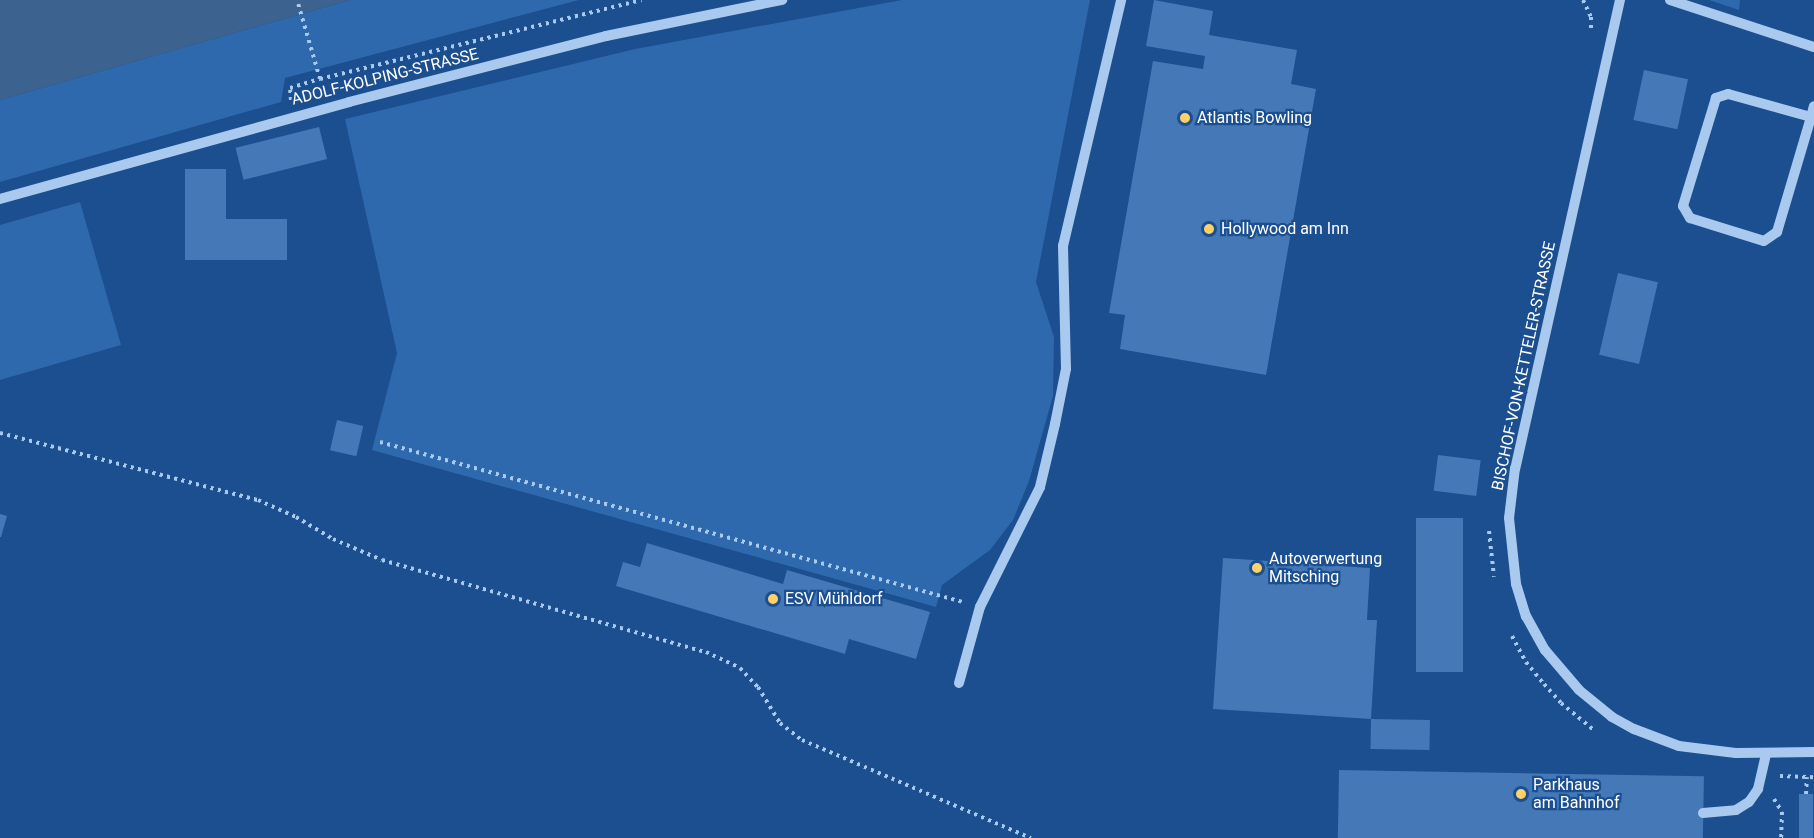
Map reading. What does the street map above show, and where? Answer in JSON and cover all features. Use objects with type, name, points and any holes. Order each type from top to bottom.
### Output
[{"type":"street","name":"ADOLF-KOLPING-STRASSE","points":[[0,199],[292,117],[606,36],[782,0]]},
{"type":"street","points":[[959,683],[980,607],[1040,487],[1055,424],[1066,369],[1064,246],[1121,0]]},
{"type":"street","name":"BISCHOF-VON-KETTELER-STRASSE","points":[[1620,0],[1515,468],[1509,518],[1512,566],[1526,616],[1545,650],[1579,690],[1612,717],[1634,729],[1679,746],[1766,754],[1814,752]]},
{"type":"street","points":[[1670,0],[1814,47]]},
{"type":"street","points":[[1811,117],[1728,94],[1716,98],[1683,206],[1690,218],[1764,241],[1777,232],[1811,117],[1814,106]]},
{"type":"street","points":[[1703,813],[1736,810],[1749,802],[1758,789],[1766,754]]},
{"type":"path","points":[[297,0],[320,79]]},
{"type":"path","points":[[292,117],[290,88],[641,0]]},
{"type":"path","points":[[1583,0],[1591,17],[1590,40]]},
{"type":"path","points":[[0,433],[258,500],[296,517],[333,539],[382,560],[706,652],[741,668],[758,687],[780,723],[802,740],[1031,838]]},
{"type":"path","points":[[380,441],[980,607]]},
{"type":"path","points":[[1488,529],[1495,582]]},
{"type":"path","points":[[1509,629],[1526,662],[1544,684],[1575,716],[1599,734]]},
{"type":"path","points":[[1762,776],[1814,777]]},
{"type":"path","points":[[1806,794],[1807,777]]},
{"type":"path","points":[[1758,789],[1775,800],[1782,812],[1781,838]]},
{"type":"shaded area","points":[[0,0],[350,0],[0,100]]},
{"type":"shaded area","points":[[350,0],[579,0],[285,78],[281,102],[0,182],[0,100]]},
{"type":"shaded area","points":[[902,0],[1090,0],[1036,282],[1054,337],[1053,396],[1029,481],[1013,520],[990,550],[942,585],[936,607],[372,450],[397,353],[345,119],[635,49]]},
{"type":"shaded area","points":[[1709,0],[1740,0],[1739,10]]},
{"type":"shaded area","points":[[80,202],[121,345],[0,380],[0,225]]},
{"type":"building","points":[[1154,0],[1213,11],[1209,35],[1297,50],[1291,84],[1316,89],[1266,375],[1120,349],[1125,315],[1109,313],[1153,61],[1203,69],[1205,56],[1146,46]]},
{"type":"building","points":[[1644,70],[1688,79],[1677,129],[1633,120]]},
{"type":"building","points":[[319,127],[327,159],[244,180],[236,148]]},
{"type":"building","points":[[185,169],[226,169],[226,219],[287,219],[287,260],[185,260]]},
{"type":"building","points":[[1618,273],[1658,282],[1639,364],[1599,355]]},
{"type":"building","points":[[337,420],[363,426],[356,456],[330,450]]},
{"type":"building","points":[[1438,455],[1481,460],[1476,496],[1434,491]]},
{"type":"building","points":[[0,514],[7,516],[1,537],[0,537]]},
{"type":"building","points":[[1416,518],[1463,518],[1463,672],[1416,672]]},
{"type":"building","name":"ESV Mühldorf","points":[[647,543],[783,584],[787,570],[930,612],[916,659],[849,639],[845,654],[616,586],[623,562],[640,567]]},
{"type":"building","points":[[1223,558],[1370,568],[1367,620],[1377,620],[1371,719],[1213,709]]},
{"type":"building","points":[[1371,719],[1430,720],[1429,750],[1370,749]]},
{"type":"building","name":"Parkhaus am Bahnhof","points":[[1339,770],[1704,776],[1703,838],[1338,838]]},
{"type":"building","points":[[1799,794],[1813,794],[1813,838],[1799,838]]},
{"type":"place","name":"Atlantis Bowling","points":[[1185,118]]},
{"type":"place","name":"Hollywood am Inn","points":[[1209,229]]},
{"type":"place","name":"Autoverwertung Mitsching","points":[[1257,568]]},
{"type":"place","name":"ESV Mühldorf","points":[[773,599]]},
{"type":"place","name":"Parkhaus am Bahnhof","points":[[1521,794]]}]
